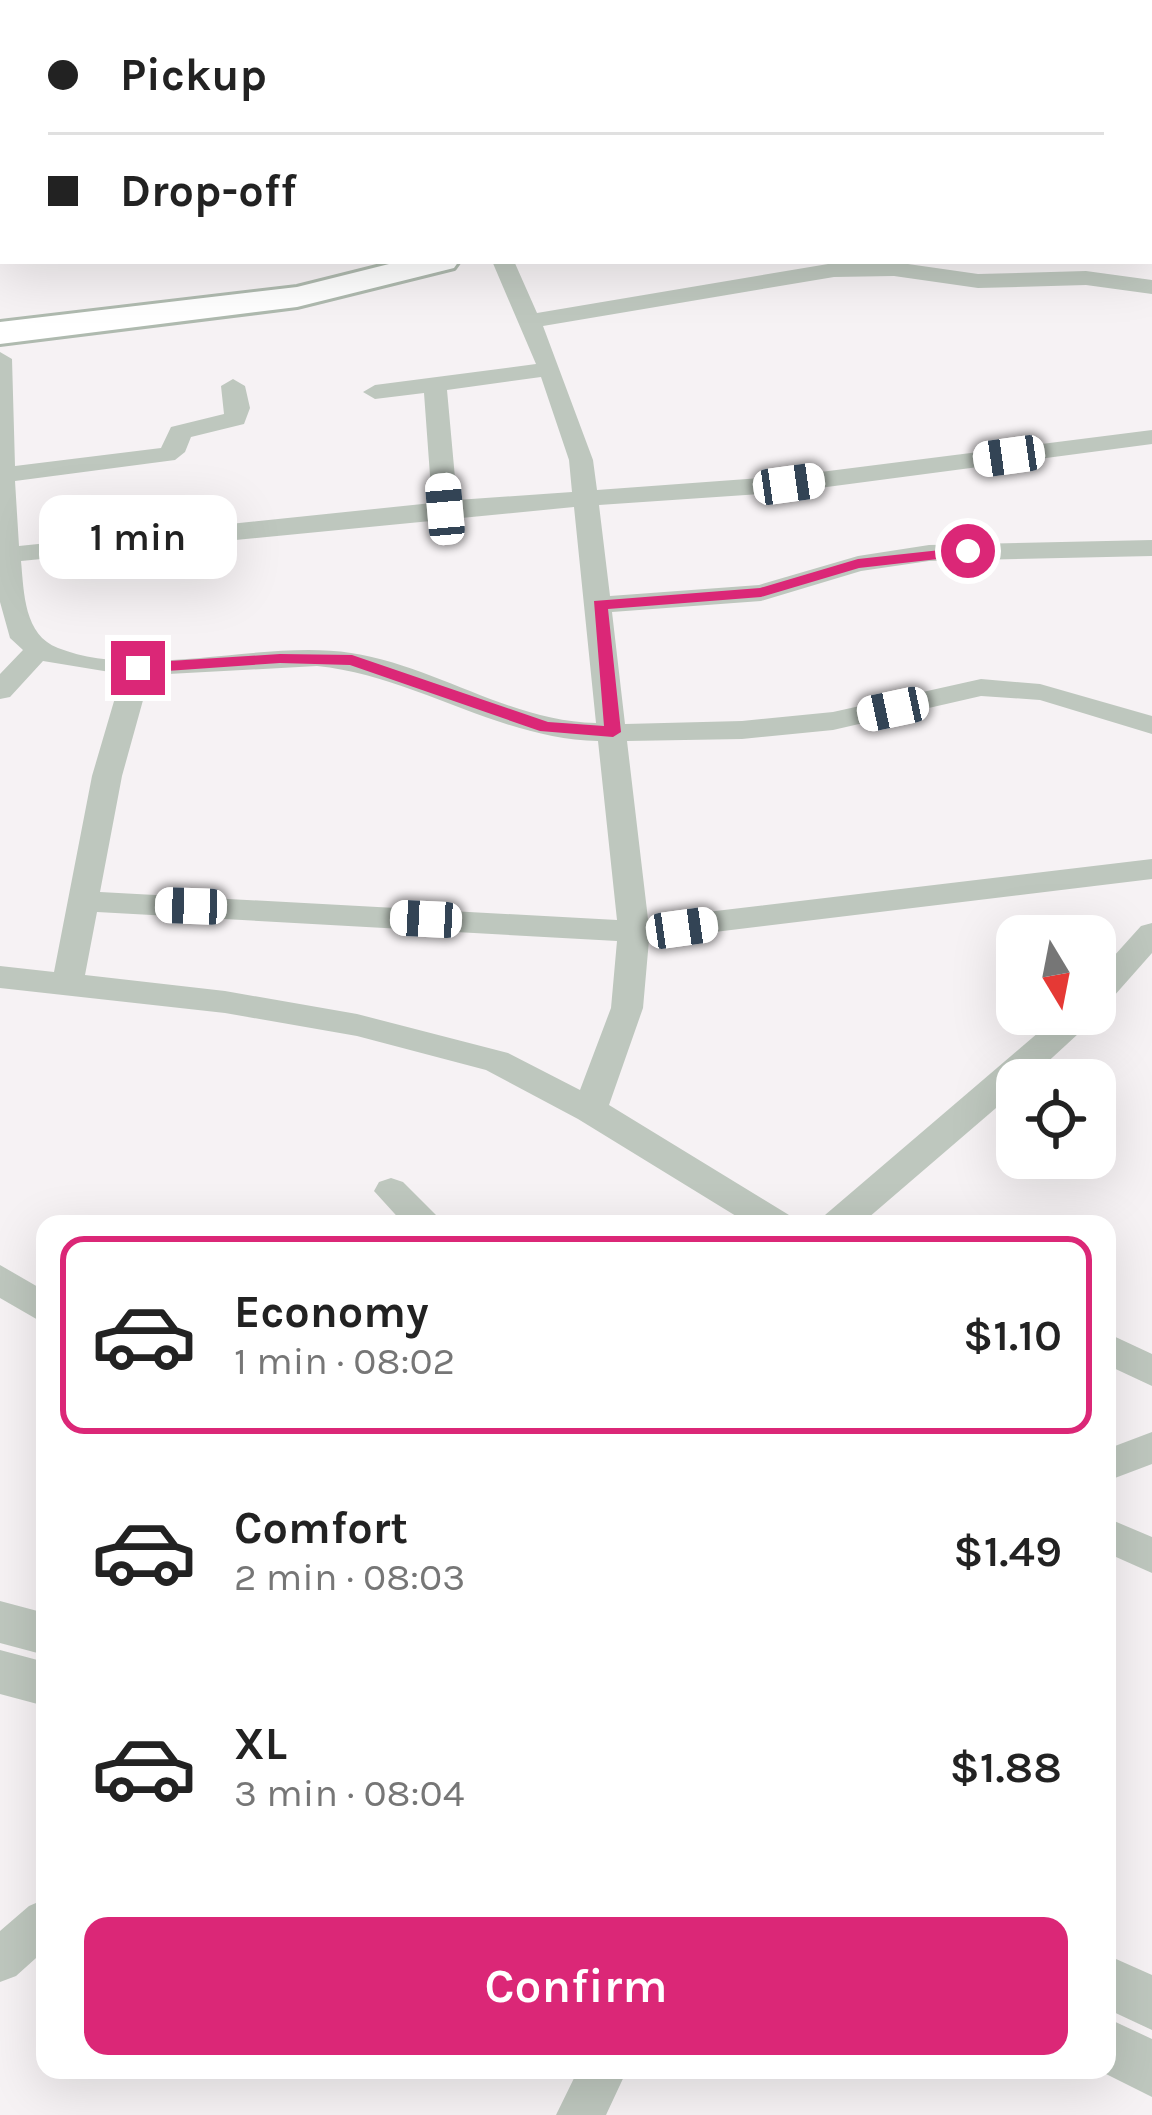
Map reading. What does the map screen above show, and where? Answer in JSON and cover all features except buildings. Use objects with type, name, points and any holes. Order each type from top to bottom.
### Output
[{"type":"main road","points":[[0,334],[375,264]]},
{"type":"main road","points":[[0,319],[87,318],[297,297],[430,264]]},
{"type":"street","points":[[504,264],[550,369],[580,460],[634,931],[627,1008],[590,1110]]},
{"type":"street","points":[[530,321],[834,270],[894,269],[978,281],[1086,278],[1152,286]]},
{"type":"street","points":[[0,359],[9,627],[37,651],[80,662],[138,668],[280,658],[352,660],[546,727],[613,732],[805,724],[977,688],[1002,687],[1063,697],[1152,725]]},
{"type":"street","points":[[375,392],[550,369]]},
{"type":"street","points":[[435,384],[445,509]]},
{"type":"street","points":[[4,476],[166,455],[176,447],[174,437],[180,432],[235,419],[238,408],[233,386]]},
{"type":"street","points":[[7,556],[445,509],[789,484],[1152,437]]},
{"type":"street","points":[[600,605],[761,592],[858,564],[929,554],[1152,548]]},
{"type":"street","points":[[0,691],[37,651]]},
{"type":"street","points":[[68,981],[107,776],[138,668]]},
{"type":"street","points":[[86,901],[634,931],[1152,868]]},
{"type":"street","points":[[1139,967],[1152,933]]},
{"type":"street","points":[[0,977],[225,1001],[431,1042],[496,1060],[590,1110],[762,1215]]},
{"type":"street","points":[[860,1215],[1057,1035]]},
{"type":"street","points":[[391,1191],[417,1215]]},
{"type":"street","points":[[1116,1352],[1152,1370]]},
{"type":"street","points":[[1116,1462],[1152,1448]]},
{"type":"street","points":[[1116,1539],[1152,1556]]},
{"type":"street","points":[[0,1622],[36,1632]]},
{"type":"street","points":[[0,1672],[36,1682]]},
{"type":"street","points":[[0,1960],[36,1929]]},
{"type":"street","points":[[1116,1985],[1152,2003]]},
{"type":"street","points":[[1116,2050],[1152,2069]]},
{"type":"street","points":[[580,2115],[599,2079]]},
{"type":"route","points":[[138,668],[280,658],[352,660],[546,727],[613,732],[600,605],[761,592],[858,564],[968,551]]}]
